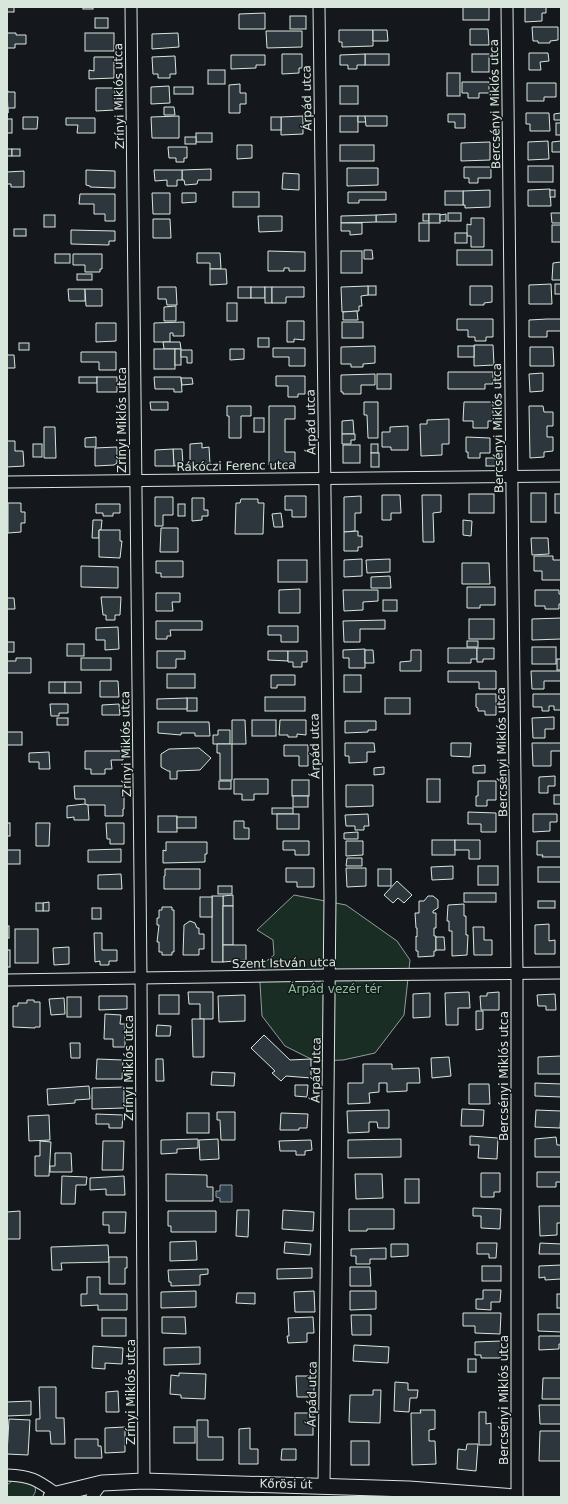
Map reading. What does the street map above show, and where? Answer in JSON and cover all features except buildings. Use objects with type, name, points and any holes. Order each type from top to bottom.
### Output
[{"type":"main road","name":"Kőrösi út","points":[[56,1496],[102,1483],[144,1481],[409,1488],[516,1497]]},
{"type":"street","name":"Zrínyi Miklós utca","points":[[131,7],[141,978],[144,1481]]},
{"type":"street","name":"Árpád utca","points":[[319,7],[330,975],[324,1485]]},
{"type":"street","name":"Bercsényi Miklós utca","points":[[507,7],[517,974],[516,1497]]},
{"type":"street","name":"Rákóczi Ferenc utca","points":[[7,482],[561,476]]},
{"type":"street","name":"Szent István utca","points":[[7,980],[330,975],[561,974]]},
{"type":"street","name":"Kőrösi út","points":[[7,1475],[35,1479],[56,1496]]},
{"type":"street","points":[[92,1497],[102,1483]]},
{"type":"green space","name":"Árpád vezér tér","points":[[294,895],[346,905],[397,941],[410,960],[404,1015],[375,1053],[343,1060],[315,1061],[285,1046],[262,1016],[259,967],[274,955],[273,940],[257,930]]},
{"type":"green space","points":[[13,1480],[33,1482],[36,1490],[34,1495],[32,1497],[7,1497],[7,1485]]},
{"type":"water","points":[[220,1185],[232,1185],[232,1202],[220,1202],[220,1198],[216,1197],[216,1191],[220,1191]]}]
